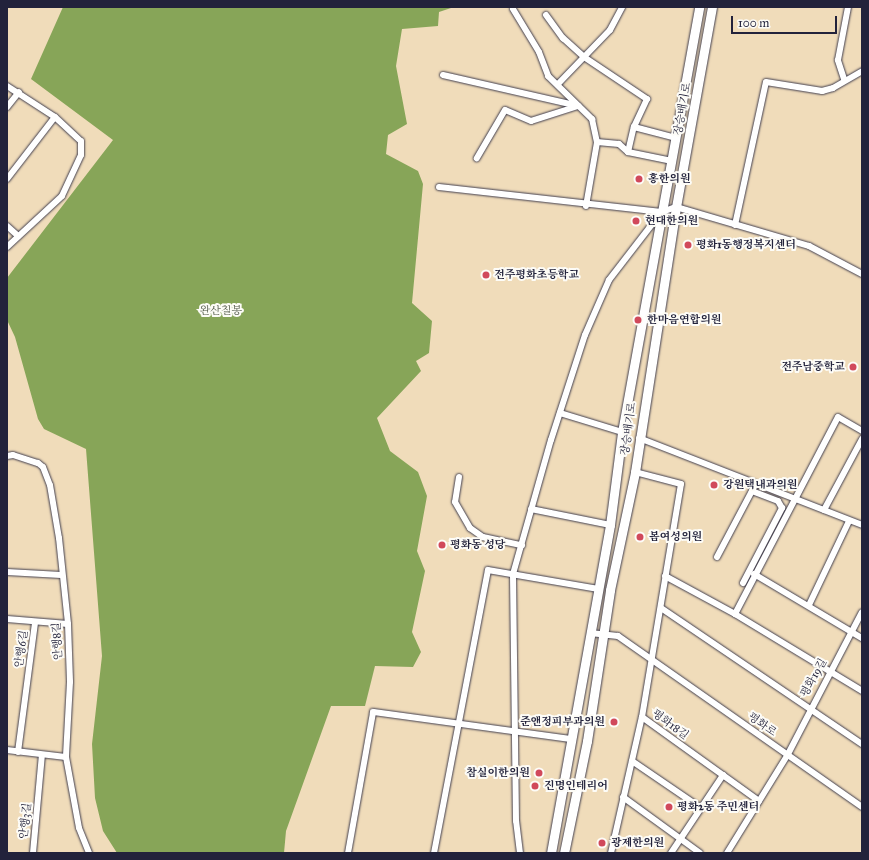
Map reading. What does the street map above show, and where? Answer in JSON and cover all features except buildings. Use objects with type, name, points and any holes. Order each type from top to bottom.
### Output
[{"type":"street","points":[[558,84],[610,30],[622,7]]},
{"type":"street","name":"장승배기로","points":[[551,853],[610,525],[622,432],[699,7]]},
{"type":"street","name":"장승배기로","points":[[564,853],[578,791],[605,634],[610,590],[635,472],[639,438],[676,207],[712,7]]},
{"type":"street","points":[[844,79],[838,60],[848,7]]},
{"type":"street","points":[[513,9],[539,52],[548,76],[592,118],[597,142],[586,206]]},
{"type":"street","points":[[546,15],[563,38],[584,57],[647,99],[634,127],[628,152]]},
{"type":"street","points":[[735,225],[766,82],[822,91],[833,88],[844,79],[862,71]]},
{"type":"street","points":[[443,75],[578,106]]},
{"type":"street","points":[[7,86],[19,92],[56,118],[81,141],[81,155],[62,196],[7,247]]},
{"type":"street","points":[[7,107],[19,92]]},
{"type":"street","points":[[477,158],[505,110],[531,121],[578,106]]},
{"type":"street","points":[[7,179],[56,118]]},
{"type":"street","points":[[634,127],[676,138]]},
{"type":"street","points":[[597,142],[619,144],[628,152],[672,162]]},
{"type":"street","points":[[439,187],[586,206],[662,212],[676,207],[809,246],[862,274]]},
{"type":"street","points":[[520,853],[516,821],[513,574],[560,413],[585,335],[609,280],[662,212]]},
{"type":"street","points":[[7,226],[18,236]]},
{"type":"street","points":[[560,413],[622,432]]},
{"type":"street","points":[[735,614],[754,574],[838,417],[862,431]]},
{"type":"street","points":[[639,438],[796,497],[849,521],[862,525]]},
{"type":"street","points":[[824,510],[862,439]]},
{"type":"street","name":"안행8길","points":[[7,456],[22,457],[43,466],[50,485],[59,538],[68,624],[70,682],[66,757],[79,828],[90,853]]},
{"type":"street","points":[[635,472],[681,484],[661,608],[650,659],[642,717]]},
{"type":"street","points":[[459,477],[454,502],[470,528],[483,537],[522,545]]},
{"type":"street","points":[[717,557],[757,482]]},
{"type":"street","points":[[743,583],[782,508],[778,501],[752,491]]},
{"type":"street","points":[[531,510],[610,525]]},
{"type":"street","points":[[809,605],[849,521]]},
{"type":"street","points":[[434,853],[488,570],[598,589]]},
{"type":"street","points":[[7,572],[62,575]]},
{"type":"street","points":[[754,574],[809,605],[862,638]]},
{"type":"street","points":[[665,576],[735,614],[862,691]]},
{"type":"street","points":[[661,608],[862,744]]},
{"type":"street","name":"평화19길","points":[[787,756],[809,709],[862,612]]},
{"type":"street","name":"안행6길","points":[[7,619],[68,624]]},
{"type":"street","name":"안행6길","points":[[18,752],[35,622]]},
{"type":"street","name":"평화로","points":[[590,634],[618,636],[787,756],[862,807]]},
{"type":"street","points":[[348,853],[373,712],[571,739]]},
{"type":"street","name":"평화18길","points":[[611,853],[642,717],[759,801]]},
{"type":"street","points":[[7,750],[66,757]]},
{"type":"street","name":"안행3길","points":[[33,853],[42,755]]},
{"type":"street","points":[[726,853],[787,756]]},
{"type":"street","points":[[632,761],[702,808]]},
{"type":"street","points":[[671,853],[723,775]]},
{"type":"street","points":[[623,797],[700,853]]},
{"type":"green space","name":"완산칠봉","points":[[63,7],[454,7],[439,12],[438,26],[402,29],[396,66],[407,124],[388,135],[386,154],[418,171],[423,184],[412,303],[432,321],[429,353],[416,361],[421,371],[377,418],[390,451],[418,472],[427,496],[417,551],[425,571],[412,632],[421,652],[413,667],[375,666],[365,706],[331,706],[286,831],[284,853],[117,853],[103,831],[95,798],[92,744],[102,656],[86,449],[44,429],[38,419],[15,337],[7,320],[7,278],[113,140],[31,79]]},
{"type":"place","name":"홍한의원","points":[[639,179]]},
{"type":"place","name":"현대한의원","points":[[636,221]]},
{"type":"place","name":"평화1동행정복지센터","points":[[688,245]]},
{"type":"place","name":"전주평화초등학교","points":[[486,275]]},
{"type":"place","name":"한마음연합의원","points":[[638,320]]},
{"type":"place","name":"전주남중학교","points":[[853,367]]},
{"type":"place","name":"강원택내과의원","points":[[714,485]]},
{"type":"place","name":"봄여성의원","points":[[640,537]]},
{"type":"place","name":"평화동 성당","points":[[442,545]]},
{"type":"place","name":"준앤정피부과의원","points":[[614,722]]},
{"type":"place","name":"참실이한의원","points":[[539,773]]},
{"type":"place","name":"진명인테리어","points":[[535,786]]},
{"type":"place","name":"평화2동 주민센터","points":[[669,807]]},
{"type":"place","name":"광제한의원","points":[[602,843]]}]
